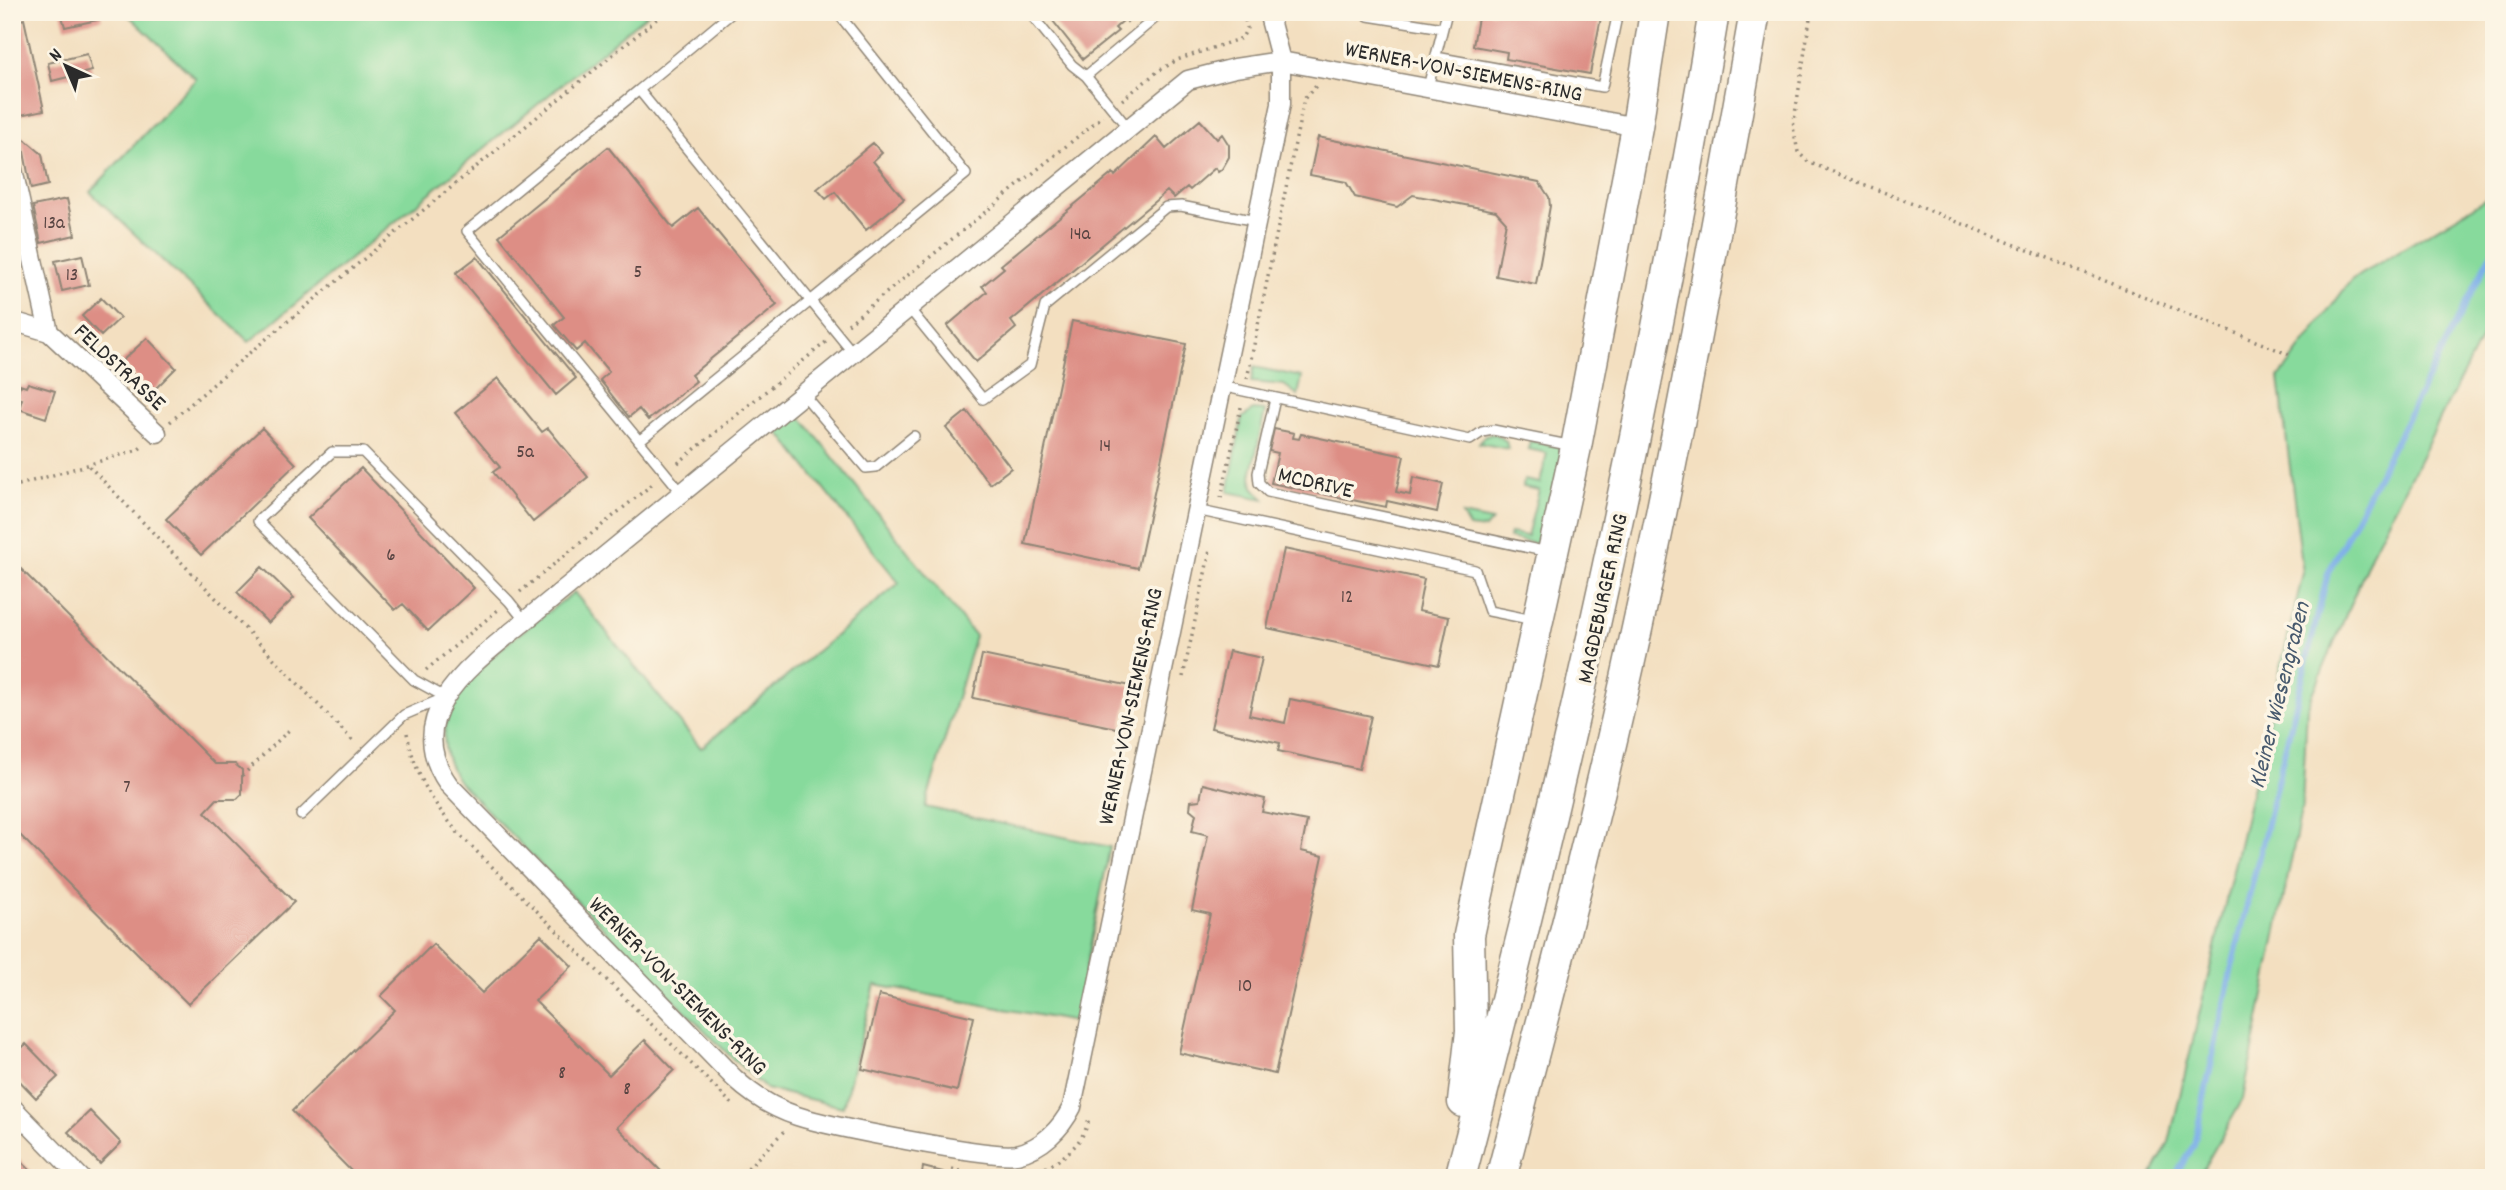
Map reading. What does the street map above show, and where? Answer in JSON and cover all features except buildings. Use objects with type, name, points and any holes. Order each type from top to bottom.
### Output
[{"type":"highway","points":[[1447,1178],[1471,1053],[1469,935],[1576,447],[1637,128],[1655,12]]},
{"type":"highway","name":"MAGDEBURGER RING","points":[[1460,1178],[1553,815],[1608,571],[1686,180],[1714,12]]},
{"type":"highway","name":"MAGDEBURGER RING","points":[[1501,1178],[1553,981],[1648,574],[1725,182],[1755,12]]},
{"type":"street","name":"WERNER-VON-SIEMENS-RING","points":[[1268,12],[1281,61],[1280,104],[1076,1097],[1067,1117],[1043,1142],[1024,1152],[1007,1155],[799,1116],[759,1098],[744,1088],[449,785],[436,767],[431,750],[436,714],[445,697],[481,657],[1188,80],[1235,68],[1281,61],[1637,128]]},
{"type":"street","points":[[12,165],[49,332]]},
{"type":"street","name":"FELDSTRASSE","points":[[12,321],[49,332],[157,433]]},
{"type":"street","points":[[12,1107],[81,1178]]},
{"type":"lane","points":[[682,493],[467,230],[733,12]]},
{"type":"lane","points":[[639,441],[966,174],[837,12]]},
{"type":"lane","points":[[1029,12],[1128,128]]},
{"type":"lane","points":[[1086,76],[1154,19],[1158,12]]},
{"type":"lane","points":[[1369,12],[1368,16],[1443,28]]},
{"type":"lane","points":[[1429,87],[1447,12]]},
{"type":"lane","points":[[1436,57],[1602,87],[1618,12]]},
{"type":"lane","points":[[639,90],[853,353]]},
{"type":"lane","points":[[908,307],[983,399],[1030,365],[1045,306],[1167,207],[1181,206],[1256,221]]},
{"type":"lane","points":[[1221,386],[1470,440],[1482,432],[1493,430],[1576,447]]},
{"type":"lane","points":[[803,394],[866,468],[876,467],[914,436]]},
{"type":"lane","name":"MCDRIVE","points":[[1275,399],[1258,476],[1266,491],[1553,553]]},
{"type":"lane","points":[[445,697],[414,680],[258,521],[332,452],[363,452],[509,601],[525,621]]},
{"type":"lane","points":[[1195,510],[1475,570],[1489,611],[1539,621]]},
{"type":"lane","points":[[301,814],[404,715],[445,697]]},
{"type":"path","points":[[12,487],[138,450],[248,354],[665,12]]},
{"type":"path","points":[[414,680],[1163,68],[1242,38],[1247,28],[1243,12]]},
{"type":"path","points":[[1811,12],[1793,127],[1798,152],[1808,162],[2293,356]]},
{"type":"path","points":[[89,466],[365,753]]},
{"type":"path","points":[[242,776],[290,729]]},
{"type":"path","points":[[737,1178],[799,1116]]},
{"type":"green space","points":[[125,12],[650,12],[249,342],[90,192],[196,79]]},
{"type":"green space","points":[[2494,194],[2494,313],[2373,550],[2307,708],[2302,806],[2243,1099],[2198,1178],[2150,1178],[2169,1142],[2303,573],[2279,378],[2351,280]]},
{"type":"green space","points":[[1254,367],[1302,377],[1298,395],[1284,385],[1251,382]]},
{"type":"green space","points":[[1253,410],[1265,411],[1251,476],[1253,487],[1264,499],[1228,492],[1242,418]]},
{"type":"green space","points":[[798,413],[975,636],[925,807],[1110,847],[1075,1022],[875,985],[843,1107],[766,1089],[729,1055],[459,782],[446,753],[446,725],[457,698],[475,674],[499,650],[574,592],[701,748],[899,583],[777,430]]},
{"type":"green space","points":[[1495,434],[1506,441],[1508,449],[1479,443],[1485,435]]},
{"type":"green space","points":[[1530,441],[1557,446],[1563,452],[1544,545],[1509,538],[1510,533],[1527,536],[1539,490],[1523,487],[1524,480],[1540,483],[1547,453],[1528,449]]},
{"type":"green space","points":[[1462,515],[1492,521],[1485,529],[1469,527]]},
{"type":"waterway","name":"Kleiner Wiesengraben","points":[[2174,1178],[2194,1145],[2232,967],[2328,573],[2494,249]]}]
